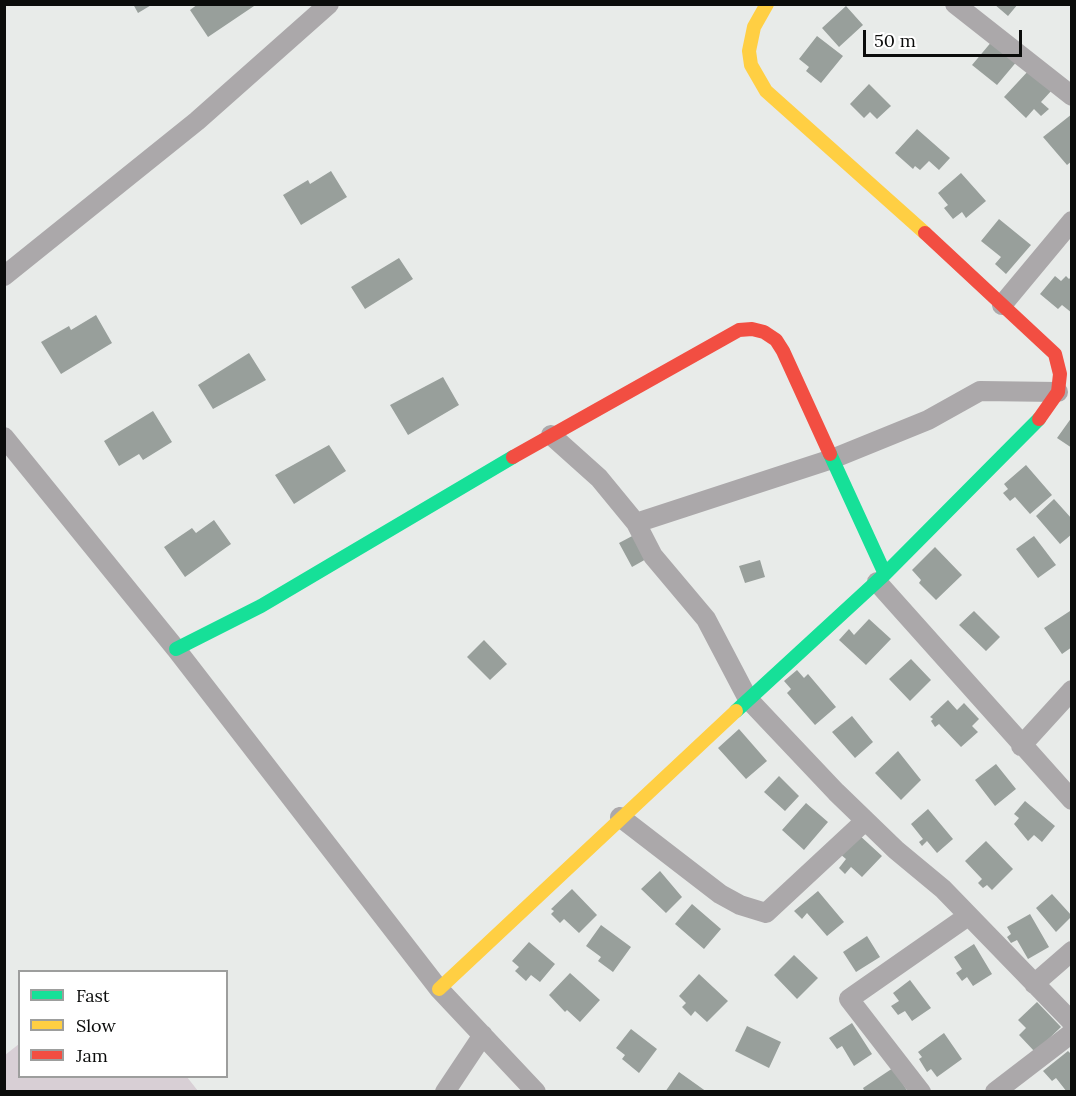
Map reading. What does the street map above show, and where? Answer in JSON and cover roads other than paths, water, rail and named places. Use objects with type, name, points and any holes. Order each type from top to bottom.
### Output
[{"type":"street","points":[[4,276],[197,121],[329,4]]},
{"type":"street","points":[[767,4],[754,27],[749,51],[751,65],[766,91],[1071,369]]},
{"type":"street","points":[[954,4],[1071,96]]},
{"type":"street","points":[[1002,305],[1071,221]]},
{"type":"street","points":[[176,649],[261,606],[416,512],[739,330],[752,329],[764,332],[776,340],[783,351],[832,459],[881,578],[1021,746],[1071,800]]},
{"type":"street","points":[[439,988],[620,817],[881,578],[1033,427],[1058,392],[1060,374],[1055,354]]},
{"type":"street","points":[[636,523],[832,459],[928,420],[980,391],[1058,392]]},
{"type":"street","points":[[551,435],[599,478],[636,523],[653,556],[706,619],[748,699],[865,821],[896,850],[928,875],[1071,1022]]},
{"type":"street","points":[[4,437],[176,649],[439,988],[536,1092]]},
{"type":"street","points":[[1021,746],[1071,690]]},
{"type":"street","points":[[620,817],[720,894],[766,913],[865,821]]},
{"type":"street","points":[[921,1092],[849,999],[968,916]]},
{"type":"street","points":[[1034,984],[1071,951]]},
{"type":"street","points":[[995,1092],[1071,1033]]},
{"type":"street","points":[[444,1092],[483,1035]]}]
